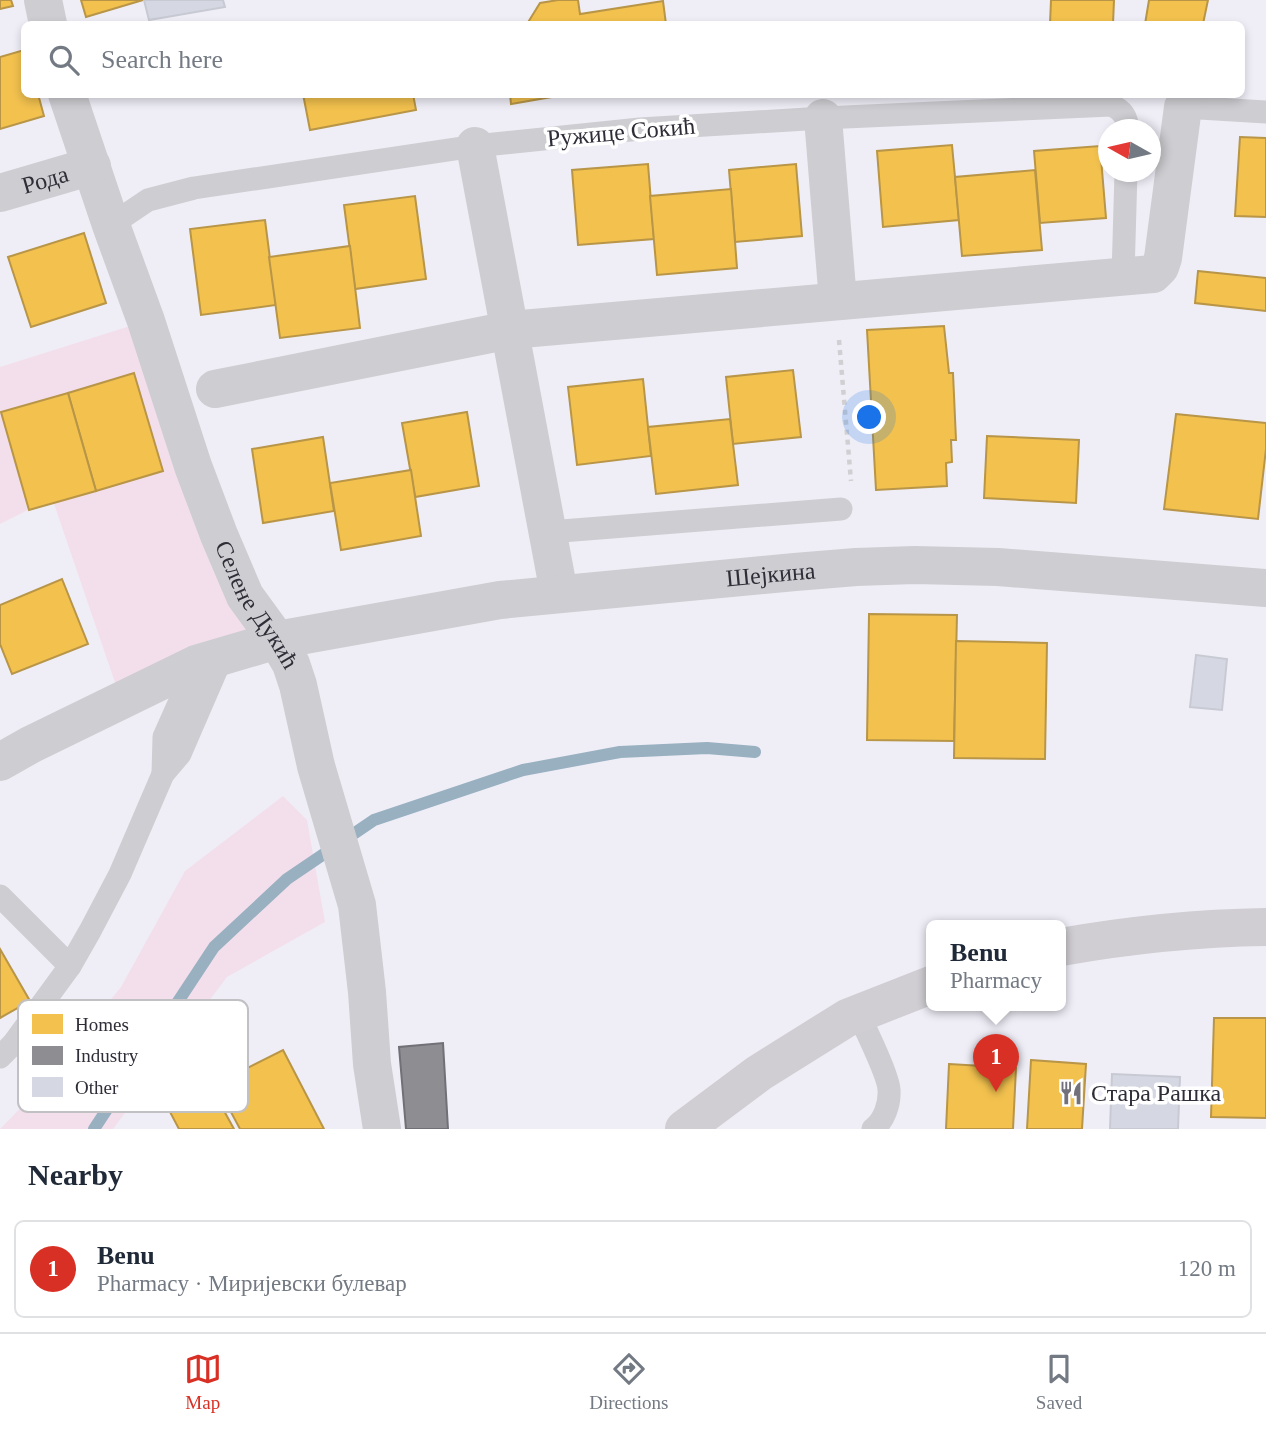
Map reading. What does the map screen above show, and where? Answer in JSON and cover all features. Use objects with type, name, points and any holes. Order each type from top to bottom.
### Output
[{"type":"main road","points":[[1066,946],[1187,929],[1266,927]]},
{"type":"main road","points":[[684,1129],[720,1116],[759,1073],[858,1013],[926,987]]},
{"type":"street","points":[[43,0],[47,21]]},
{"type":"street","name":"Селене Дукић","points":[[69,98],[146,321],[192,466],[245,596],[277,640],[291,664],[298,685],[306,727],[359,919],[372,1064],[382,1129]]},
{"type":"street","points":[[215,388],[510,330],[1153,274],[1160,267],[1184,107]]},
{"type":"street","points":[[823,118],[838,301]]},
{"type":"street","points":[[475,146],[559,593]]},
{"type":"street","name":"Рода","points":[[0,192],[92,166]]},
{"type":"street","name":"Шејкина","points":[[0,762],[30,745],[209,661],[277,640],[500,600],[832,569],[915,565],[998,567],[1266,588]]},
{"type":"lane","name":"Ружице Сокић","points":[[111,225],[148,200],[194,188],[475,146],[640,129],[1111,106],[1120,110],[1126,119]]},
{"type":"lane","points":[[1184,107],[1266,112]]},
{"type":"lane","points":[[1123,276],[1126,182]]},
{"type":"lane","points":[[549,532],[846,502]]},
{"type":"lane","points":[[45,1000],[70,966],[120,874],[163,774],[163,737],[209,661]]},
{"type":"lane","points":[[0,896],[70,966]]},
{"type":"lane","points":[[858,1013],[890,1088],[881,1123],[873,1129]]},
{"type":"lane","points":[[0,1057],[18,1037]]},
{"type":"path","points":[[839,350],[846,502]]},
{"type":"shaded area","points":[[146,321],[277,640],[121,700],[52,498],[0,524],[0,367]]},
{"type":"shaded area","points":[[283,796],[307,820],[325,922],[227,977],[210,1000],[110,1000],[121,987],[185,871]]},
{"type":"shaded area","points":[[18,1110],[126,1112],[113,1129],[0,1129]]},
{"type":"building: Homes","points":[[0,0],[11,0],[13,6],[0,9]]},
{"type":"building: Homes","points":[[81,0],[143,0],[86,17]]},
{"type":"building: Homes","points":[[578,0],[580,14],[663,1],[666,21],[529,21],[540,3]]},
{"type":"building: Homes","points":[[1051,0],[1114,0],[1113,21],[1050,21]]},
{"type":"building: Homes","points":[[1149,0],[1208,0],[1204,21],[1146,21]]},
{"type":"building: Homes","points":[[21,51],[21,98],[39,98],[44,116],[0,129],[0,57]]},
{"type":"building: Homes","points":[[304,98],[414,98],[416,110],[310,130]]},
{"type":"building: Homes","points":[[510,98],[546,98],[511,104]]},
{"type":"building: Homes","points":[[1240,137],[1266,138],[1266,217],[1235,216]]},
{"type":"building: Homes","points":[[952,145],[959,220],[883,227],[877,151]]},
{"type":"building: Homes","points":[[1098,146],[1098,182],[1103,182],[1106,218],[1040,223],[1034,151]]},
{"type":"building: Homes","points":[[648,164],[654,239],[578,245],[572,170]]},
{"type":"building: Homes","points":[[796,164],[802,236],[735,242],[729,170]]},
{"type":"building: Homes","points":[[1035,170],[1042,250],[962,256],[955,177]]},
{"type":"building: Homes","points":[[731,189],[737,268],[657,275],[650,196]]},
{"type":"building: Homes","points":[[415,196],[426,279],[355,289],[344,205]]},
{"type":"building: Homes","points":[[265,220],[276,305],[201,315],[190,229]]},
{"type":"building: Homes","points":[[84,233],[106,303],[31,327],[8,257]]},
{"type":"building: Homes","points":[[350,246],[360,328],[280,338],[269,257]]},
{"type":"building: Homes","points":[[1198,271],[1266,278],[1266,311],[1195,303]]},
{"type":"building: Homes","points":[[944,326],[949,373],[953,373],[956,440],[951,440],[952,462],[946,463],[947,486],[876,490],[867,330]]},
{"type":"building: Homes","points":[[793,370],[801,437],[733,444],[726,377]]},
{"type":"building: Homes","points":[[134,373],[163,471],[96,491],[68,393]]},
{"type":"building: Homes","points":[[643,379],[651,456],[577,465],[568,387]]},
{"type":"building: Homes","points":[[68,393],[96,491],[29,510],[1,412]]},
{"type":"building: Homes","points":[[467,412],[479,486],[415,497],[402,423]]},
{"type":"building: Homes","points":[[1176,414],[1266,423],[1266,449],[1258,519],[1164,509]]},
{"type":"building: Homes","points":[[730,419],[738,485],[656,494],[648,427]]},
{"type":"building: Homes","points":[[987,436],[1079,440],[1076,503],[984,498]]},
{"type":"building: Homes","points":[[323,437],[334,511],[263,523],[252,449]]},
{"type":"building: Homes","points":[[411,470],[421,536],[341,550],[330,483]]},
{"type":"building: Homes","points":[[62,579],[88,644],[12,674],[0,644],[0,605]]},
{"type":"building: Homes","points":[[869,614],[957,615],[954,741],[867,740]]},
{"type":"building: Homes","points":[[956,641],[1047,643],[1045,759],[954,758]]},
{"type":"building: Homes","points":[[0,949],[29,1000],[18,1000],[18,1008],[0,1018]]},
{"type":"building: Homes","points":[[1214,1018],[1266,1018],[1266,1118],[1211,1117]]},
{"type":"building: Homes","points":[[283,1050],[324,1129],[240,1129],[231,1112],[248,1112],[248,1068]]},
{"type":"building: Homes","points":[[1031,1060],[1086,1064],[1082,1129],[1027,1129]]},
{"type":"building: Homes","points":[[949,1064],[1016,1068],[1013,1129],[946,1129]]},
{"type":"building: Homes","points":[[170,1112],[225,1112],[234,1129],[179,1129]]},
{"type":"building: Industry","points":[[443,1043],[448,1129],[406,1129],[399,1047]]},
{"type":"building: Other","points":[[144,0],[223,0],[225,7],[149,20]]},
{"type":"building: Other","points":[[1196,655],[1227,659],[1222,710],[1190,707]]},
{"type":"building: Other","points":[[1112,1074],[1180,1077],[1178,1129],[1110,1129]]},
{"type":"waterway","points":[[179,1000],[214,947],[287,879],[374,820],[523,770],[620,752],[707,748],[755,752]]},
{"type":"waterway","points":[[94,1129],[105,1112]]},
{"type":"place","name":"Benu","points":[[996,1092]]},
{"type":"place","name":"Стара Рашка","points":[[1071,1093]]}]
